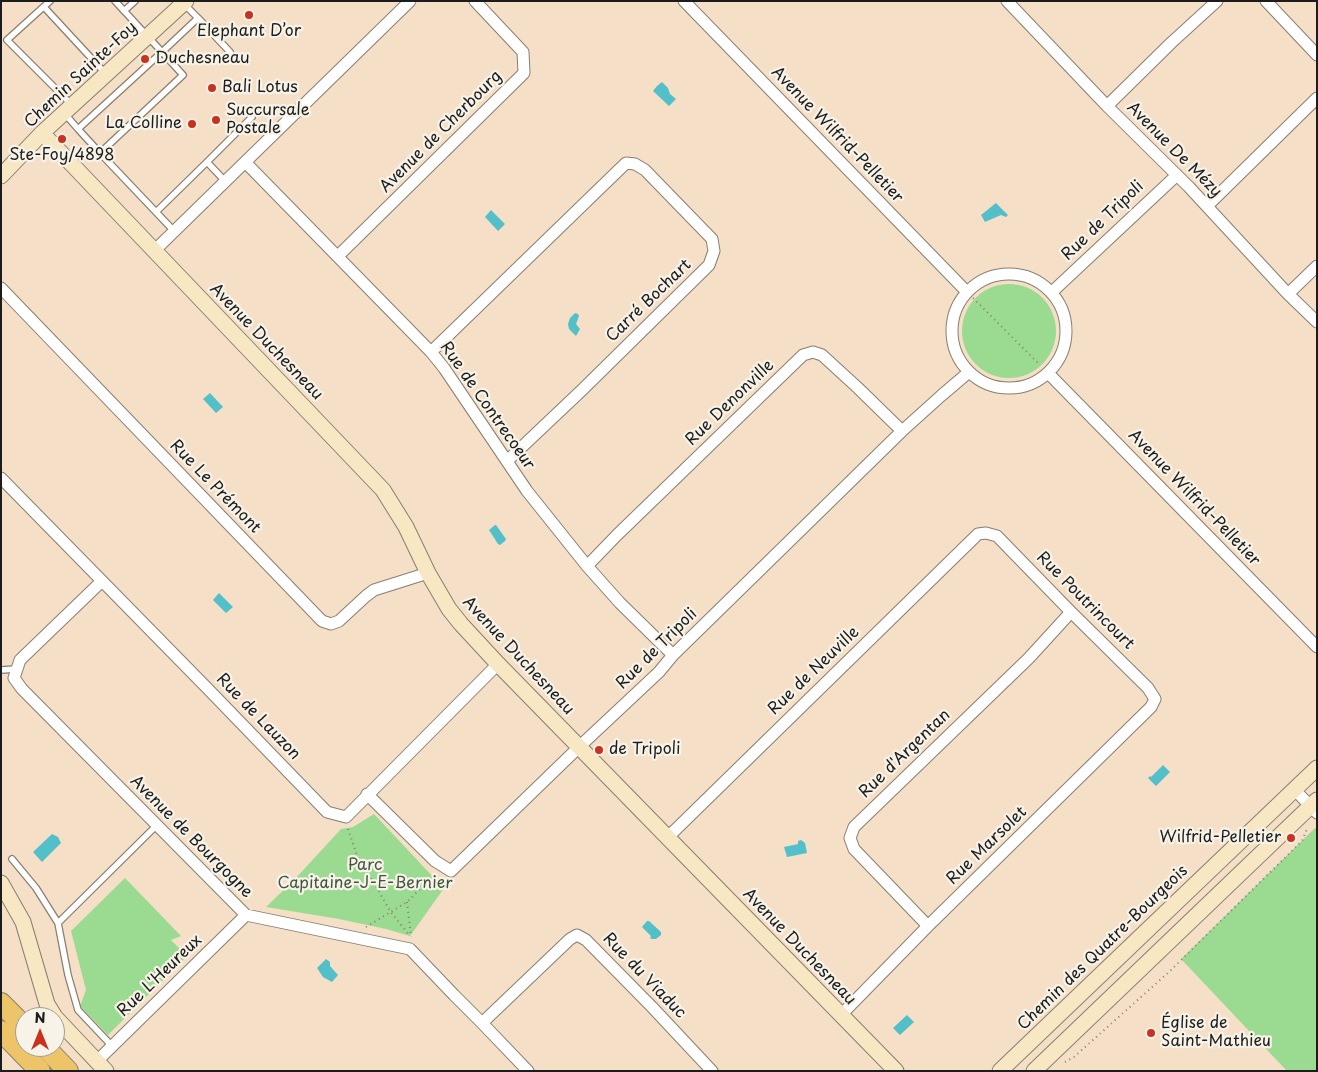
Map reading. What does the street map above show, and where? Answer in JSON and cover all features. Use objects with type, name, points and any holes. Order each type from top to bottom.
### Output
[{"type":"highway","points":[[1,1003],[15,1017]]},
{"type":"highway","points":[[1,1031],[40,1071]]},
{"type":"highway","points":[[55,1057],[68,1071]]},
{"type":"street","points":[[154,251],[410,1]]},
{"type":"street","name":"Avenue de Cherbourg","points":[[338,256],[524,73],[523,52],[475,1]]},
{"type":"street","name":"Avenue Wilfrid-Pelletier","points":[[684,1],[966,291]]},
{"type":"street","points":[[1107,106],[1217,1]]},
{"type":"street","points":[[1266,1],[1317,55]]},
{"type":"street","name":"Chemin Sainte-Foy","points":[[2,175],[42,133],[184,2]]},
{"type":"street","name":"Avenue De Mézy","points":[[1011,3],[1107,106],[1177,175],[1288,294],[1317,322]]},
{"type":"street","points":[[1207,206],[1317,98]]},
{"type":"street","name":"Avenue Duchesneau","points":[[42,133],[383,490],[406,527],[428,573],[449,609],[461,624],[667,838],[896,1071]]},
{"type":"street","name":"Rue de Contrecoeur","points":[[245,162],[431,352],[444,368],[527,491],[587,566],[626,610],[673,655]]},
{"type":"street","name":"Carré Bochart","points":[[431,352],[626,163],[635,164],[645,170],[712,239],[714,251],[710,265],[507,461]]},
{"type":"street","name":"Rue de Tripoli","points":[[1052,292],[1177,175]]},
{"type":"street","points":[[1288,294],[1317,266]]},
{"type":"street","points":[[1002,274],[1020,274],[1038,281],[1052,292],[1062,307],[1067,324],[1066,341],[1060,358],[1048,373],[1036,382],[1018,388],[1000,388],[983,382],[969,372],[958,357],[952,340],[952,322],[958,305],[966,291],[984,279],[1002,274]]},
{"type":"street","name":"Rue Le Prémont","points":[[1,288],[322,621],[331,624],[340,621],[374,590],[428,573]]},
{"type":"street","name":"Rue Denonville","points":[[587,566],[803,355],[813,352],[822,355],[902,431]]},
{"type":"street","name":"Rue de Tripoli","points":[[442,866],[451,871],[652,678],[673,655],[902,431],[969,372]]},
{"type":"street","name":"Avenue Wilfrid-Pelletier","points":[[1048,373],[1317,647]]},
{"type":"street","name":"Rue de Lauzon","points":[[1,478],[327,812],[346,817]]},
{"type":"street","name":"Rue Poutrincourt","points":[[986,533],[998,536],[1148,688],[1155,699]]},
{"type":"street","name":"Rue de Neuville","points":[[667,838],[968,543],[978,534],[986,533]]},
{"type":"street","points":[[16,669],[20,660],[102,581]]},
{"type":"street","name":"Rue d'Argentan","points":[[928,926],[854,849],[850,838],[854,827],[1029,658],[1071,612]]},
{"type":"street","points":[[346,817],[498,664]]},
{"type":"street","name":"Avenue de Bourgogne","points":[[16,669],[14,678],[22,689],[246,915],[410,949],[528,1071]]},
{"type":"street","name":"Rue Marsolet","points":[[841,1015],[928,926],[1151,707],[1155,699]]},
{"type":"street","name":"Chemin des Quatre-Bourgeois","points":[[1000,1071],[1317,768]]},
{"type":"street","points":[[1034,1071],[1315,806],[1294,789]]},
{"type":"street","points":[[367,794],[442,866]]},
{"type":"street","points":[[1,883],[23,922],[49,1007]]},
{"type":"street","name":"Rue L'Heureux","points":[[101,1066],[112,1046],[246,915]]},
{"type":"street","name":"Rue du Viaduc","points":[[482,1023],[570,939],[577,935],[586,940],[712,1071]]},
{"type":"street","points":[[65,1028],[101,1066]]},
{"type":"lane","points":[[50,1],[7,40],[68,110],[78,129],[174,231]]},
{"type":"lane","points":[[100,153],[183,75],[115,1]]},
{"type":"lane","points":[[124,11],[135,1]]},
{"type":"lane","points":[[184,2],[230,52]]},
{"type":"lane","points":[[44,7],[107,75]]},
{"type":"lane","points":[[78,129],[198,18]]},
{"type":"lane","points":[[156,212],[252,117]]},
{"type":"lane","points":[[207,162],[225,181]]},
{"type":"lane","points":[[1,670],[16,669]]},
{"type":"lane","points":[[58,922],[157,825]]},
{"type":"lane","points":[[12,859],[36,888],[58,922],[68,975],[78,1010],[112,1046]]},
{"type":"path","points":[[966,291],[1048,373]]},
{"type":"path","points":[[346,817],[359,860],[390,911],[412,938],[407,902]]},
{"type":"path","points":[[1059,1064],[1074,1057],[1170,971],[1302,841],[1308,829]]},
{"type":"path","points":[[351,937],[407,902],[442,866]]},
{"type":"green space","points":[[1009,284],[1027,288],[1042,298],[1052,313],[1056,331],[1052,349],[1042,364],[1027,374],[1009,378],[991,374],[976,364],[966,349],[962,331],[966,313],[976,298],[991,288]]},
{"type":"green space","name":"Parc Capitaine-J-E-Bernier","points":[[374,814],[436,880],[447,884],[410,936],[339,919],[266,907],[341,829],[353,827]]},
{"type":"green space","points":[[1315,828],[1317,830],[1317,1071],[1287,1071],[1181,959]]},
{"type":"green space","points":[[125,878],[181,936],[171,940],[183,952],[193,950],[108,1035],[80,1006],[86,990],[71,931]]},
{"type":"water","points":[[662,82],[676,99],[669,106],[653,91]]},
{"type":"water","points":[[996,203],[1008,215],[1006,217],[1001,215],[985,222],[981,215]]},
{"type":"water","points":[[491,210],[505,224],[498,231],[485,217]]},
{"type":"water","points":[[575,313],[579,316],[576,324],[580,329],[576,336],[569,329],[568,324],[570,318]]},
{"type":"water","points":[[210,393],[223,407],[216,413],[203,399]]},
{"type":"water","points":[[495,525],[506,539],[500,545],[489,530]]},
{"type":"water","points":[[219,593],[233,607],[226,613],[213,600]]},
{"type":"water","points":[[1163,765],[1170,772],[1156,786],[1148,778]]},
{"type":"water","points":[[52,834],[58,837],[61,843],[42,862],[33,852]]},
{"type":"water","points":[[801,840],[805,843],[807,853],[787,857],[784,847],[798,844],[798,841]]},
{"type":"water","points":[[647,921],[661,932],[661,935],[656,939],[650,938],[651,936],[642,927]]},
{"type":"water","points":[[326,959],[338,975],[332,982],[323,977],[317,968]]},
{"type":"water","points":[[907,1015],[914,1022],[900,1035],[893,1028]]},
{"type":"place","name":"Elephant D’or","points":[[249,15]]},
{"type":"place","name":"Duchesneau","points":[[145,59]]},
{"type":"place","name":"Bali Lotus","points":[[212,88]]},
{"type":"place","name":"Succursale Postale","points":[[216,120]]},
{"type":"place","name":"La Colline","points":[[192,124]]},
{"type":"place","name":"Ste-Foy/4898","points":[[62,139]]},
{"type":"place","name":"de Tripoli","points":[[599,750]]},
{"type":"place","name":"Wilfrid-Pelletier","points":[[1291,838]]},
{"type":"place","name":"Église de Saint-Mathieu","points":[[1151,1033]]}]
